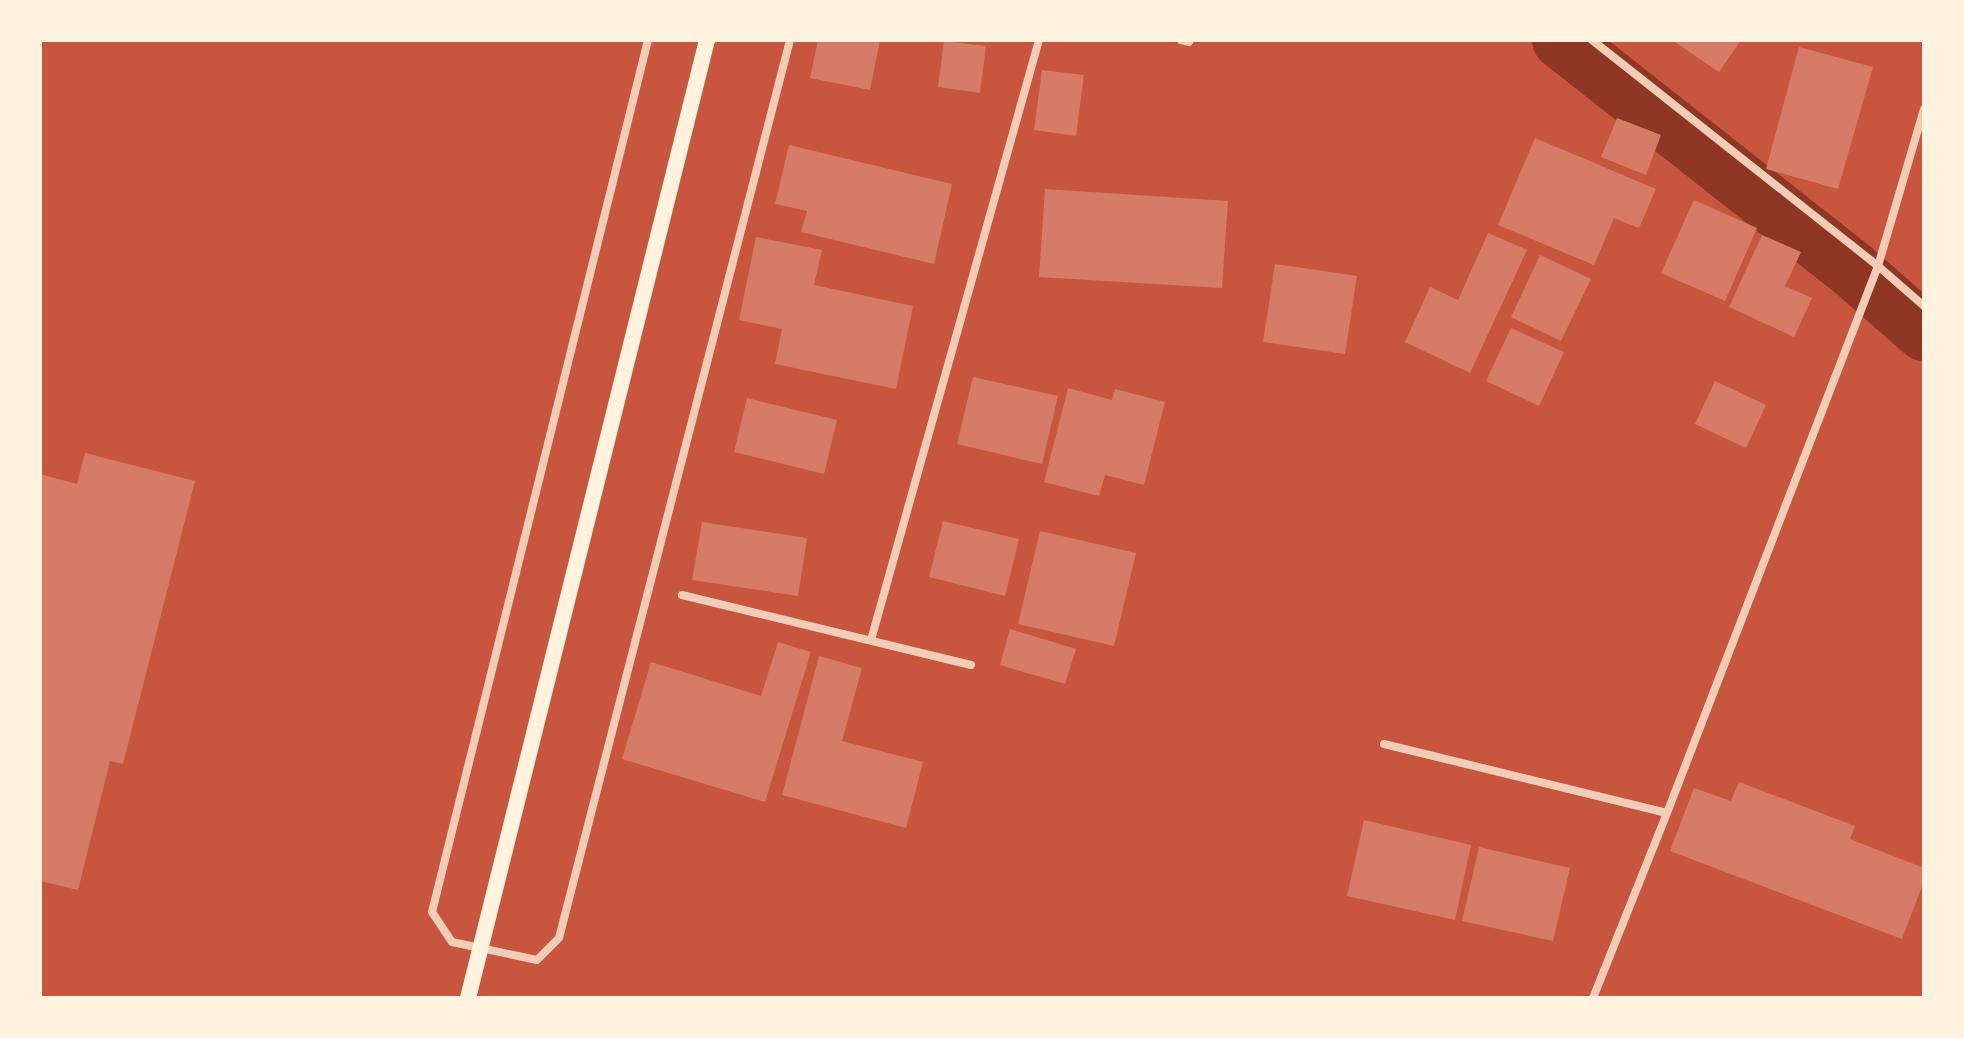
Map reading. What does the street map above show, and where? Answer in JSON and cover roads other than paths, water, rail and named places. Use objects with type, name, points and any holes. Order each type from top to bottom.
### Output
[{"type":"main road","points":[[468,998],[707,40]]},
{"type":"street","points":[[648,40],[432,912],[452,942],[537,960],[559,938],[790,40]]},
{"type":"street","points":[[871,640],[1039,40]]},
{"type":"street","points":[[1181,40],[1190,40]]},
{"type":"street","points":[[1592,40],[1878,266],[1924,306]]},
{"type":"street","points":[[1593,998],[1878,266],[1924,109]]},
{"type":"street","points":[[682,595],[971,665]]},
{"type":"street","points":[[1384,744],[1667,813]]},
{"type":"waterway","points":[[1561,40],[1852,269],[1924,332]]}]
